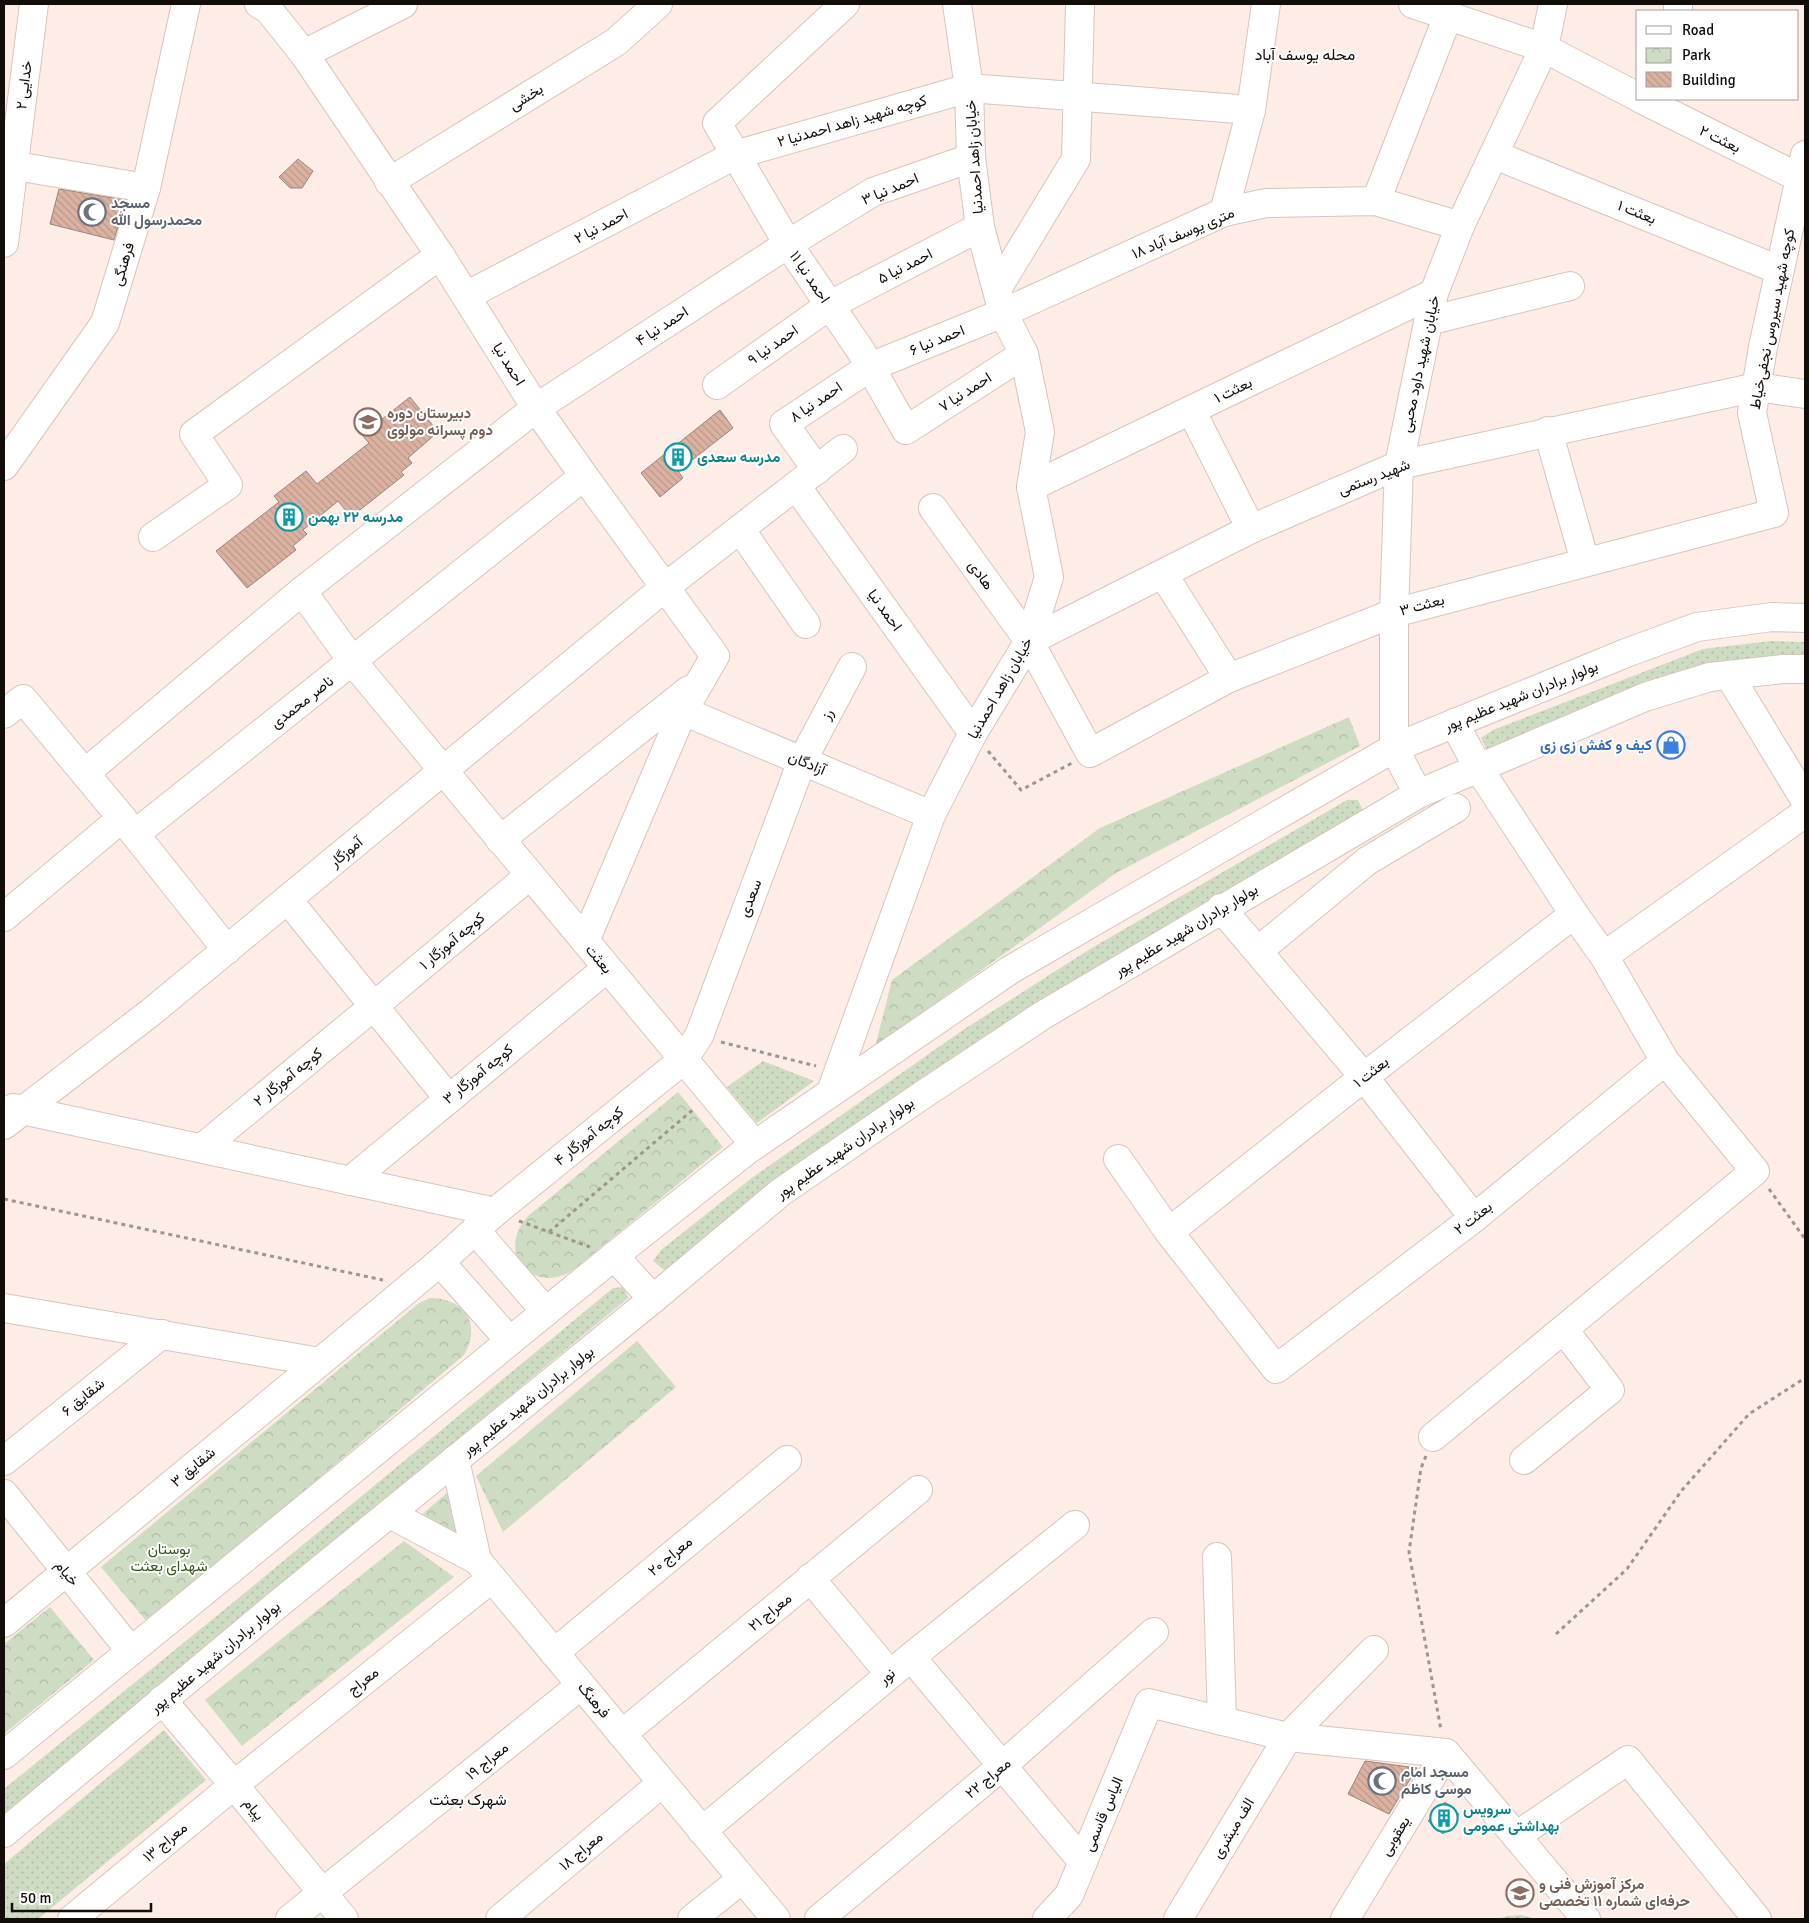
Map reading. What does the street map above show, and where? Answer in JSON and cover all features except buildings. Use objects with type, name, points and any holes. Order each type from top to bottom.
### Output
[{"type":"street","name":"خدایی ۲","points":[[4,243],[9,165],[34,4]]},
{"type":"street","name":"فرهنگی","points":[[4,466],[105,323],[146,188],[186,4]]},
{"type":"street","name":"احمد نیا","points":[[258,4],[268,10],[304,54],[440,255],[536,408],[664,588],[715,656],[700,682]]},
{"type":"street","points":[[304,54],[403,4]]},
{"type":"street","name":"بخشی","points":[[389,182],[616,42],[658,4]]},
{"type":"street","name":"احمد نیا ۱۱","points":[[845,4],[717,123],[788,244],[861,351],[906,430]]},
{"type":"street","name":"خیابان زاهد احمدنیا","points":[[835,1082],[931,815],[974,733],[1029,641],[1049,576],[1031,487],[1040,432],[1024,354],[1000,301],[980,228],[971,158],[969,88],[957,4]]},
{"type":"street","points":[[1000,301],[1076,159],[1080,4]]},
{"type":"street","points":[[1224,212],[1251,110],[1266,4]]},
{"type":"street","name":"بعثت ۲","points":[[1416,4],[1544,48],[1636,96]]},
{"type":"street","name":"خیابان شهید داود محبی","points":[[1394,748],[1394,613],[1399,464],[1434,293],[1460,226],[1544,48],[1554,4]]},
{"type":"street","points":[[1376,200],[1448,16]]},
{"type":"street","points":[[969,88],[1251,110]]},
{"type":"street","name":"کوچه شهید زاهد احمدنیا ۲","points":[[735,155],[969,88]]},
{"type":"street","name":"بعثت ۲","points":[[1647,100],[1670,106],[1804,170]]},
{"type":"street","name":"احمد نیا ۲","points":[[466,296],[735,155]]},
{"type":"street","name":"بعثت ۱","points":[[1495,155],[1779,270]]},
{"type":"street","name":"احمد نیا ۳","points":[[788,244],[873,192],[971,158]]},
{"type":"street","points":[[9,165],[146,188]]},
{"type":"street","name":"کوچه شهید سیروس نجفی‌خیاط","points":[[1774,512],[1752,413],[1779,270],[1804,170]]},
{"type":"street","name":"۱۸ متری یوسف آباد","points":[[1000,301],[1224,212],[1266,203],[1376,200],[1460,226]]},
{"type":"street","name":"احمد نیا ۵","points":[[830,305],[980,228]]},
{"type":"street","name":"احمد نیا ۴","points":[[84,773],[302,591],[536,408],[788,244]]},
{"type":"street","points":[[154,537],[228,485],[194,434],[440,255]]},
{"type":"street","points":[[1428,321],[1570,286]]},
{"type":"street","name":"بعثت ۱","points":[[1031,487],[1434,293]]},
{"type":"street","name":"احمد نیا ۶","points":[[870,367],[1000,301]]},
{"type":"street","name":"احمد نیا ۹","points":[[717,386],[830,305]]},
{"type":"street","name":"احمد نیا ۷","points":[[906,430],[1024,354]]},
{"type":"street","name":"احمد نیا ۸","points":[[806,478],[784,424],[870,367]]},
{"type":"street","name":"شهید رستمی","points":[[1029,641],[1251,529],[1399,464],[1757,387],[1805,394]]},
{"type":"street","points":[[1191,410],[1251,529]]},
{"type":"street","points":[[1548,431],[1584,562]]},
{"type":"street","points":[[664,588],[843,449]]},
{"type":"street","name":"ناصر محمدی","points":[[4,917],[353,662],[584,476]]},
{"type":"street","name":"احمد نیا","points":[[806,478],[974,733]]},
{"type":"street","name":"هادی","points":[[933,508],[1029,641],[1090,753]]},
{"type":"street","name":"بعثت ۳","points":[[1090,753],[1229,678],[1394,613],[1774,512]]},
{"type":"street","points":[[740,529],[806,624]]},
{"type":"street","points":[[1163,574],[1229,678]]},
{"type":"street","name":"آموزگار","points":[[10,1114],[150,1013],[444,772],[664,588]]},
{"type":"street","name":"بعثت","points":[[302,591],[353,662],[754,1145]]},
{"type":"street","name":"بولوار برادران شهید عظیم‌ پور","points":[[4,1755],[614,1256],[754,1145],[835,1082],[1010,970],[1394,748],[1626,652],[1697,627],[1772,617],[1805,618]]},
{"type":"street","name":"رز","points":[[802,761],[852,667]]},
{"type":"street","name":"بولوار برادران شهید عظیم‌ پور","points":[[4,1833],[162,1700],[653,1299],[781,1192],[1043,1015],[1221,908],[1418,794],[1645,698],[1710,677],[1783,669],[1805,669]]},
{"type":"street","points":[[1729,675],[1805,800]]},
{"type":"street","points":[[585,941],[683,711],[700,682]]},
{"type":"street","points":[[500,840],[700,682]]},
{"type":"street","points":[[13,706],[84,773],[129,826],[227,950]]},
{"type":"street","name":"آزادگان","points":[[683,711],[931,815]]},
{"type":"street","points":[[1433,1437],[1755,1171],[1665,1061],[1604,956],[1478,769],[1454,723]]},
{"type":"street","points":[[1394,748],[1418,794]]},
{"type":"street","name":"سعدی","points":[[683,1060],[699,1036],[802,761]]},
{"type":"street","points":[[1258,951],[1368,861],[1456,808]]},
{"type":"street","points":[[1604,956],[1805,813]]},
{"type":"street","name":"کوچه آموزگار ۱","points":[[374,1006],[530,876]]},
{"type":"street","points":[[288,900],[448,1099]]},
{"type":"street","points":[[1221,908],[1364,1077],[1474,1218]]},
{"type":"street","name":"بعثت ۱","points":[[1169,1232],[1574,914]]},
{"type":"street","name":"کوچه آموزگار ۳","points":[[350,1181],[607,968]]},
{"type":"street","name":"کوچه آموزگار ۲","points":[[202,1148],[374,1006]]},
{"type":"street","name":"کوچه آموزگار ۴","points":[[410,1286],[440,1262],[495,1212],[683,1060]]},
{"type":"street","name":"بعثت ۲","points":[[1169,1232],[1276,1368],[1474,1218],[1665,1061]]},
{"type":"street","name":"آموزگار","points":[[10,1114],[202,1148],[495,1212]]},
{"type":"street","points":[[1118,1158],[1169,1232]]},
{"type":"street","points":[[475,1230],[546,1312]]},
{"type":"street","points":[[614,1256],[653,1299]]},
{"type":"street","points":[[440,1262],[510,1341]]},
{"type":"street","name":"شقایق ۳","points":[[4,1623],[410,1286]]},
{"type":"street","points":[[4,1308],[320,1362]]},
{"type":"street","points":[[1524,1460],[1610,1390],[1564,1330]]},
{"type":"street","name":"شقایق ۶","points":[[4,1461],[162,1334]]},
{"type":"street","name":"فرهنگ","points":[[456,1460],[484,1569],[776,1919]]},
{"type":"street","name":"معراج ۲۰","points":[[554,1653],[787,1460]]},
{"type":"street","name":"معراج ۲۱","points":[[622,1734],[918,1490]]},
{"type":"street","name":"خیام","points":[[4,1494],[131,1651]]},
{"type":"street","points":[[390,1514],[484,1569]]},
{"type":"street","name":"نور","points":[[702,1831],[890,1674],[1075,1525]]},
{"type":"street","points":[[1217,1557],[1222,1721],[1288,1737],[1446,1753],[1586,1919]]},
{"type":"street","name":"معراج","points":[[234,1785],[484,1569]]},
{"type":"street","points":[[810,1578],[890,1674]]},
{"type":"street","name":"معراج ۲۲","points":[[819,1919],[1002,1766],[1154,1632]]},
{"type":"street","name":"الف مبشری","points":[[1178,1919],[1288,1737],[1374,1650]]},
{"type":"street","points":[[911,1657],[1083,1862]]},
{"type":"street","name":"معراج ۱۹","points":[[290,1919],[581,1685]]},
{"type":"street","name":"پیام","points":[[162,1700],[344,1919]]},
{"type":"street","name":"الیاس قاسمی","points":[[1057,1917],[1069,1895],[1149,1703],[1222,1721]]},
{"type":"street","name":"یعقوبی","points":[[1345,1919],[1446,1753]]},
{"type":"street","points":[[1516,1836],[1628,1760],[1757,1919]]},
{"type":"street","name":"معراج ۱۸","points":[[500,1919],[662,1783]]},
{"type":"street","name":"معراج ۱۳","points":[[72,1919],[234,1785]]},
{"type":"street","points":[[692,1919],[742,1879]]},
{"type":"path","points":[[974,733],[1021,790],[1090,753]]},
{"type":"path","points":[[699,1036],[835,1082]]},
{"type":"path","points":[[549,1232],[696,1106]]},
{"type":"path","points":[[1755,1171],[1805,1239]]},
{"type":"path","points":[[4,1199],[410,1286]]},
{"type":"path","points":[[495,1212],[614,1256]]},
{"type":"path","points":[[1556,1634],[1627,1569],[1682,1490],[1749,1414],[1805,1378]]},
{"type":"path","points":[[1433,1437],[1421,1468],[1409,1552],[1446,1753]]},
{"type":"green space","points":[[1771,641],[1805,642],[1805,657],[1738,660],[1698,669],[1501,750],[1486,748],[1481,738],[1493,730],[1703,649]]},
{"type":"green space","points":[[1349,717],[1360,746],[1116,873],[875,1047],[892,980],[1100,828]]},
{"type":"green space","points":[[1347,800],[1358,800],[1363,811],[1352,821],[1193,909],[967,1049],[814,1155],[664,1270],[653,1261],[661,1250],[753,1177],[963,1030],[1090,949]]},
{"type":"green space","points":[[763,1061],[814,1081],[757,1123],[727,1087]]},
{"type":"green space","points":[[678,1092],[723,1147],[572,1271],[557,1277],[543,1278],[531,1274],[522,1266],[517,1256],[515,1243],[519,1230],[528,1216]]},
{"type":"green space","points":[[624,1287],[628,1298],[4,1815],[4,1789],[241,1596],[613,1288]]},
{"type":"green space","name":"بوستان شهدای بعثت","points":[[430,1298],[442,1299],[453,1303],[467,1315],[471,1333],[464,1355],[148,1623],[101,1567],[419,1303]]},
{"type":"green space","points":[[637,1341],[676,1387],[503,1532],[476,1476]]},
{"type":"green space","points":[[448,1492],[468,1546],[421,1515]]},
{"type":"green space","points":[[404,1541],[454,1577],[242,1746],[205,1700]]},
{"type":"green space","points":[[50,1607],[94,1660],[4,1734],[4,1644]]},
{"type":"green space","points":[[164,1730],[206,1780],[38,1919],[4,1919],[4,1864]]},
{"type":"green space","points":[[1522,1915],[1535,1919],[1497,1919],[1508,1916]]},
{"type":"place","name":"مسجد محمدرسول الله","points":[[92,212]]},
{"type":"place","name":"دبیرستان دوره دوم پسرانه مولوی","points":[[368,422]]},
{"type":"place","name":"مدرسه سعدی","points":[[678,457]]},
{"type":"place","name":"مدرسه ۲۲ بهمن","points":[[289,517]]},
{"type":"place","name":"کیف و کفش زی زی","points":[[1671,745]]},
{"type":"place","name":"مسجد امام موسی کاظم","points":[[1382,1781]]},
{"type":"place","name":"سرویس بهداشتی عمومی","points":[[1444,1818]]},
{"type":"place","name":"مرکز آموزش فنی و حرفه‌ای شماره ۱۱ تخصصی","points":[[1520,1893]]},
{"type":"district","name":"محله یوسف آباد","points":[[1305,55]]},
{"type":"district","name":"شهرک بعثت","points":[[468,1800]]}]
